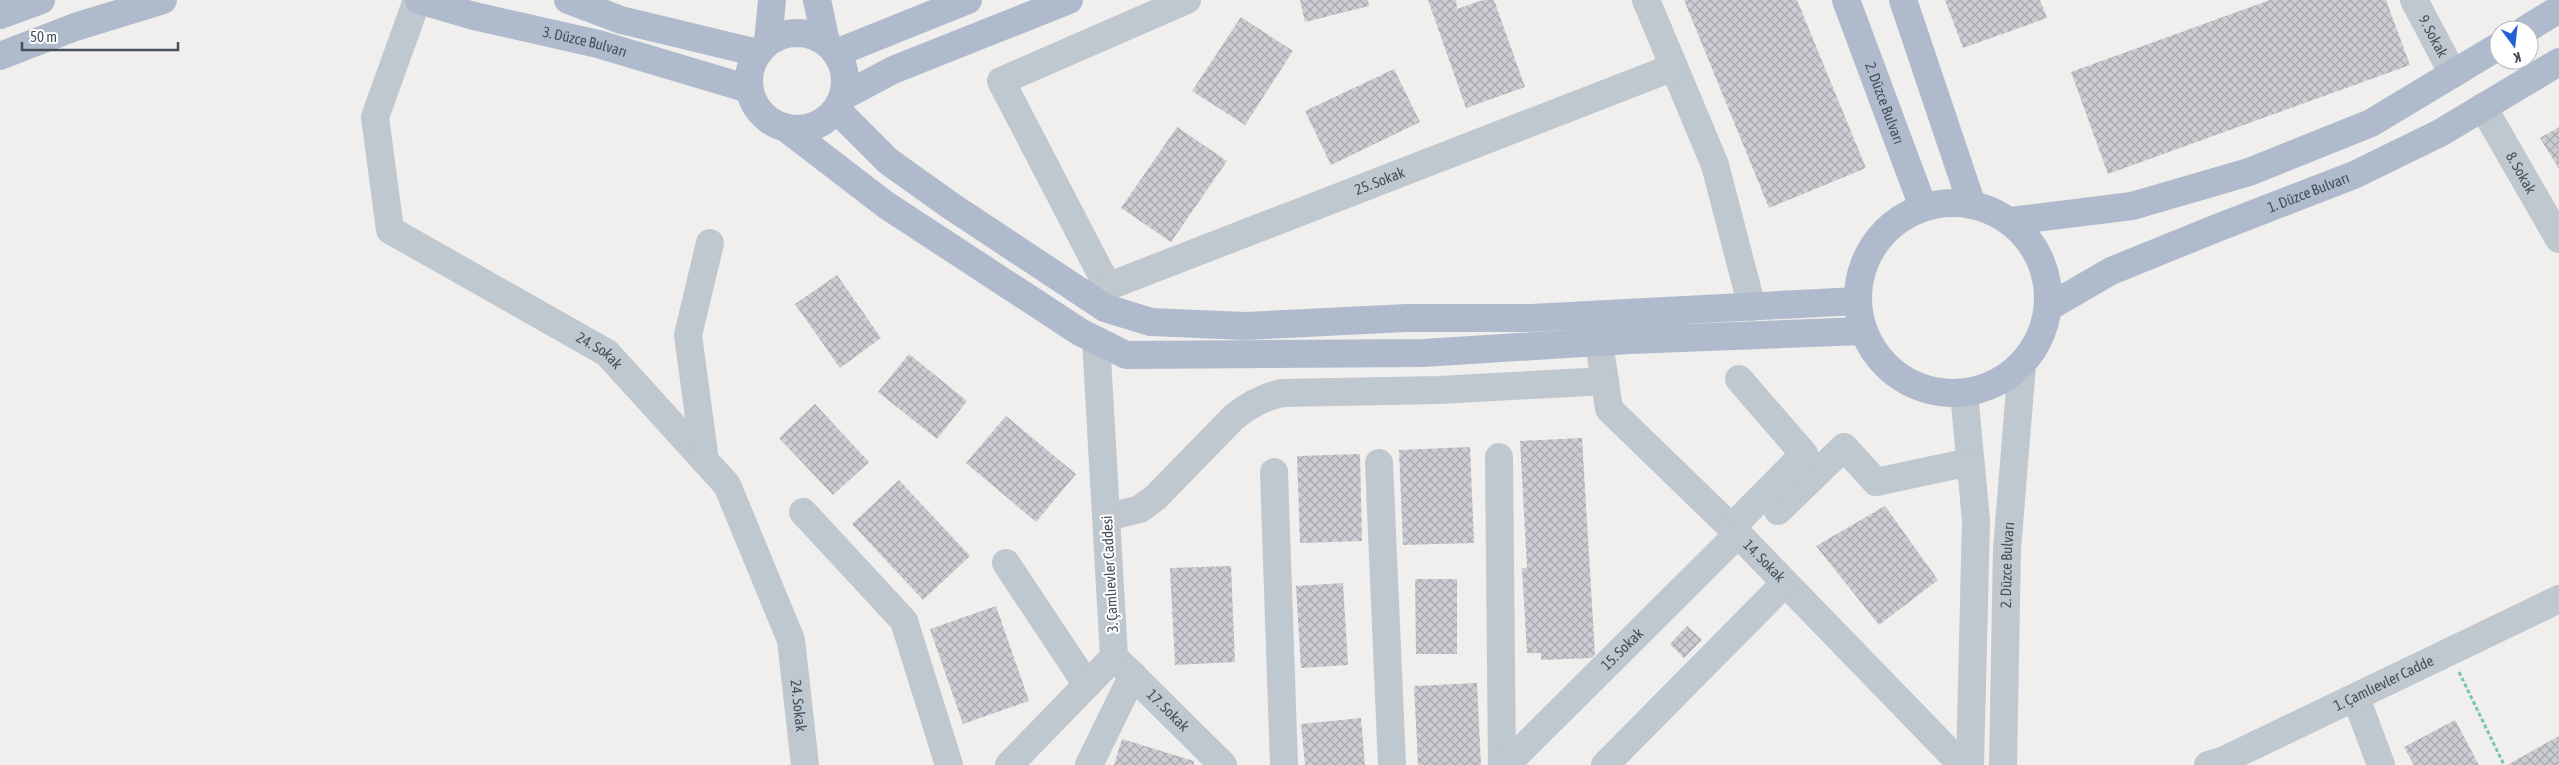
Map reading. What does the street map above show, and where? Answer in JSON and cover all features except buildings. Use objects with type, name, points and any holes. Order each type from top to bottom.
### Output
[{"type":"main road","points":[[0,14],[41,0]]},
{"type":"main road","points":[[0,56],[75,27],[163,0]]},
{"type":"main road","name":"3. Düzce Bulvarı","points":[[418,0],[474,16],[598,44],[749,89]]},
{"type":"main road","name":"3. Düzce Bulvarı","points":[[568,0],[621,20],[763,48]]},
{"type":"main road","points":[[763,48],[772,0]]},
{"type":"main road","points":[[817,0],[831,47],[843,66],[846,81],[840,103]]},
{"type":"main road","points":[[831,47],[968,0]]},
{"type":"main road","points":[[787,129],[801,130],[815,127],[827,120],[840,103],[892,70],[1069,0]]},
{"type":"main road","name":"2. Düzce Bulvarı","points":[[1846,0],[1923,207]]},
{"type":"main road","points":[[1903,0],[1972,205]]},
{"type":"main road","points":[[2539,21],[2559,9]]},
{"type":"main road","points":[[831,47],[812,35],[797,33],[782,35],[763,48],[752,64],[749,89],[753,103],[762,115],[774,124],[787,129],[886,205],[1080,332],[1126,355],[1423,353],[1599,342],[1863,331]]},
{"type":"main road","points":[[2010,221],[2132,206],[2249,172],[2371,123],[2489,52]]},
{"type":"main road","name":"1. Düzce Bulvarı","points":[[2049,307],[2111,271],[2354,175],[2440,133],[2559,62]]},
{"type":"main road","points":[[840,103],[888,161],[1097,291],[1105,308],[1151,322],[1245,326],[1407,318],[1531,318],[1857,301]]},
{"type":"main road","points":[[1953,202],[1972,205],[1983,207],[2010,221],[2033,244],[2046,274],[2049,307],[2040,338],[2022,365],[1995,384],[1964,393],[1932,392],[1903,379],[1879,359],[1863,331],[1857,301],[1861,271],[1874,244],[1896,221],[1923,207],[1953,202]]},
{"type":"street","name":"24. Sokak","points":[[418,0],[376,117],[390,230],[607,353],[727,485],[791,640],[806,765]]},
{"type":"street","points":[[1097,291],[1001,81],[1187,0]]},
{"type":"street","points":[[1646,0],[1714,165],[1752,307]]},
{"type":"street","name":"9. Sokak","points":[[2414,0],[2453,74]]},
{"type":"street","name":"25. Sokak","points":[[1097,291],[1674,67]]},
{"type":"street","name":"8. Sokak","points":[[2483,107],[2559,238]]},
{"type":"street","points":[[705,461],[688,335],[710,243]]},
{"type":"street","name":"3. Çamlıevler Caddesi","points":[[1096,340],[1108,516],[1124,666]]},
{"type":"street","name":"14. Sokak","points":[[1599,342],[1609,410],[1735,531],[1784,584],[1962,765]]},
{"type":"street","name":"2. Düzce Bulvarı","points":[[2003,765],[2007,549],[2022,365]]},
{"type":"street","name":"15. Sokak","points":[[1504,765],[1735,531],[1804,454],[1739,379]]},
{"type":"street","points":[[1108,516],[1140,509],[1156,497],[1234,417],[1245,408],[1269,396],[1282,393],[1440,390],[1605,381]]},
{"type":"street","points":[[1964,393],[1976,520],[1970,765]]},
{"type":"street","points":[[1778,511],[1844,447],[1876,482],[1970,462]]},
{"type":"street","points":[[1499,457],[1504,765]]},
{"type":"street","points":[[1379,463],[1392,765]]},
{"type":"street","points":[[1274,472],[1284,765]]},
{"type":"street","points":[[803,512],[904,621],[949,765]]},
{"type":"street","points":[[1006,563],[1087,685]]},
{"type":"street","points":[[1605,765],[1784,584]]},
{"type":"street","name":"1. Çamlıevler Cadde","points":[[2208,765],[2251,757],[2356,698],[2559,599]]},
{"type":"street","points":[[1009,765],[1087,685],[1124,666]]},
{"type":"street","points":[[1089,765],[1124,666]]},
{"type":"street","name":"17. Sokak","points":[[1124,666],[1218,763]]},
{"type":"street","points":[[2356,698],[2381,765]]},
{"type":"path","points":[[2450,653],[2504,765]]}]
